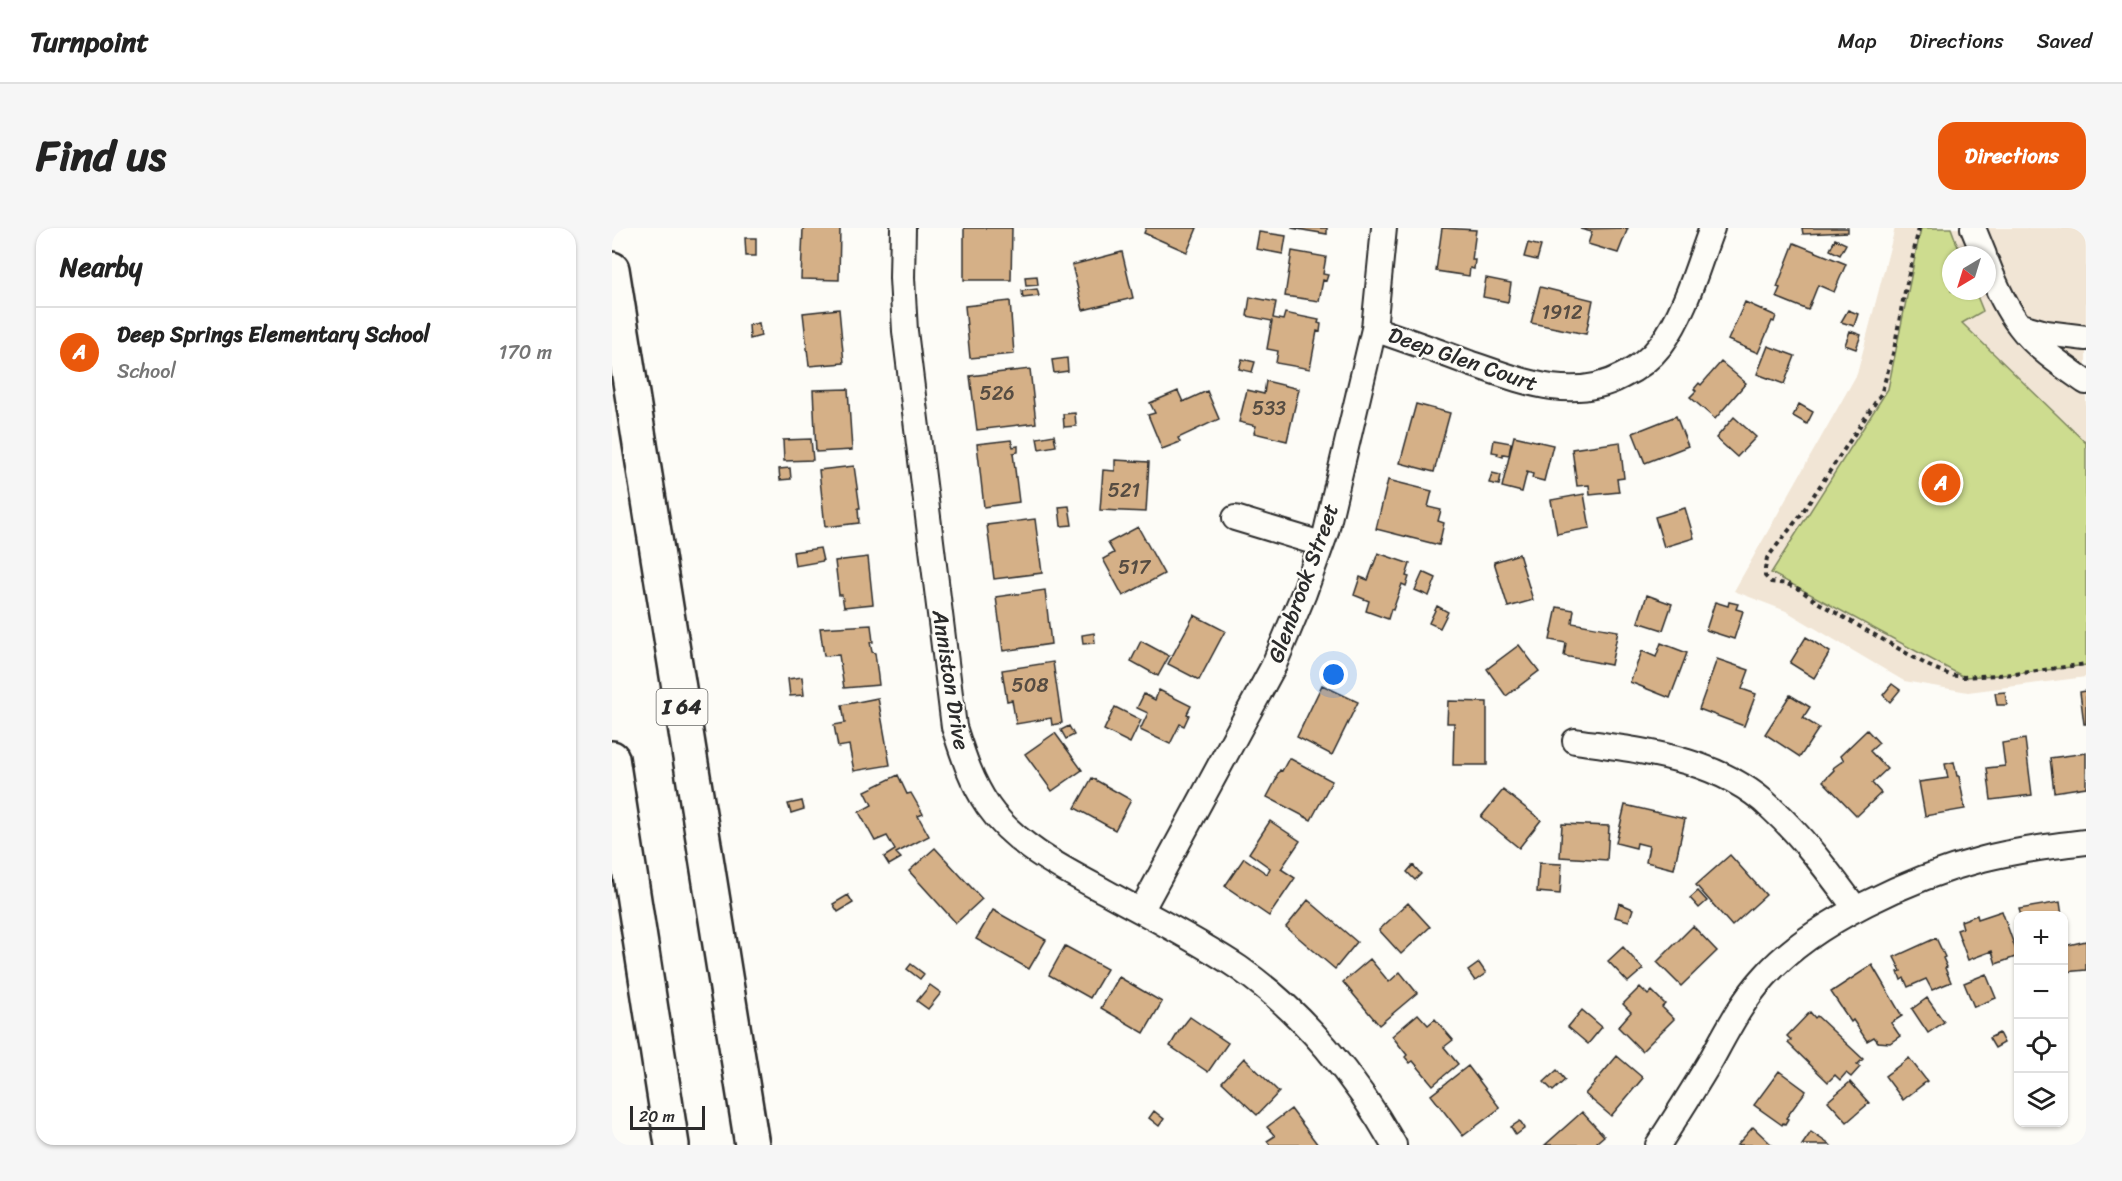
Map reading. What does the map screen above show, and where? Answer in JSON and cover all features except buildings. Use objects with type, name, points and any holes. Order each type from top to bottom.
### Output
[{"type":"highway","name":"I 64","points":[[612,269],[752,1145]]},
{"type":"highway","points":[[612,758],[672,1145]]},
{"type":"street","name":"Anniston Drive","points":[[903,228],[902,278],[911,388],[954,727],[968,772],[988,807],[1016,836],[1063,869],[1239,968],[1277,998],[1313,1033],[1348,1076],[1394,1145]]},
{"type":"street","name":"Glenbrook Street","points":[[1141,911],[1273,667],[1304,593],[1321,544],[1350,435],[1374,329],[1384,228]]},
{"type":"street","name":"Deep Glen Court","points":[[1374,329],[1518,380],[1548,388],[1576,390],[1609,383],[1636,369],[1660,346],[1678,316],[1712,228]]},
{"type":"street","points":[[1973,228],[1980,246]]},
{"type":"street","points":[[1996,285],[2019,325],[2043,350],[2086,382]]},
{"type":"street","points":[[2019,325],[2046,333],[2086,338]]},
{"type":"street","points":[[1235,518],[1321,544]]},
{"type":"street","points":[[1575,741],[1677,758],[1724,776],[1743,787],[1770,806],[1810,848],[1856,909]]},
{"type":"street","points":[[1658,1145],[1727,1029],[1765,976],[1810,938],[1856,909],[1910,883],[1983,859],[2026,850],[2086,842]]},
{"type":"path","points":[[1919,228],[1894,350],[1881,394],[1812,498],[1767,558],[1765,576],[1771,582],[1787,584],[1799,589],[1817,602],[1929,666],[1950,675],[1964,677],[2015,674],[2086,664]]},
{"type":"shaded area","points":[[1895,228],[2086,228],[2086,677],[1968,692],[1904,681],[1786,611],[1734,591],[1857,374]]},
{"type":"green space","points":[[1921,228],[1951,228],[1958,246],[1942,246],[1942,300],[1979,300],[1983,311],[1962,323],[2086,443],[2086,665],[2015,674],[1964,677],[1771,573],[1888,389]]},
{"type":"place","name":"Deep Springs Elementary School","points":[[1941,483]]}]
